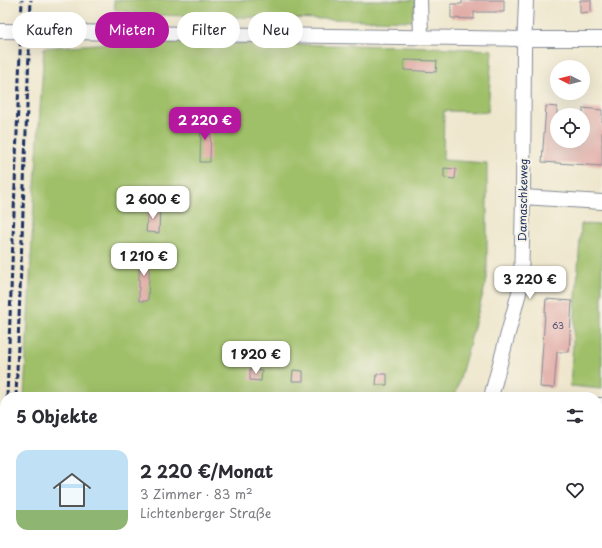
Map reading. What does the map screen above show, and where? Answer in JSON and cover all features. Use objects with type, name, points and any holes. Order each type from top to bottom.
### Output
[{"type":"street","points":[[420,0],[421,37]]},
{"type":"street","name":"Damaschkeweg","points":[[492,392],[521,285],[524,39],[526,0]]},
{"type":"street","points":[[0,31],[602,39]]},
{"type":"street","points":[[523,197],[602,202]]},
{"type":"green space","points":[[114,0],[416,0],[412,21],[303,19],[303,12],[248,12],[248,17],[240,17],[240,12],[177,12],[177,16],[169,16],[169,12],[127,12],[115,10]]},
{"type":"green space","points":[[169,43],[177,43],[177,48],[240,48],[240,44],[248,44],[248,48],[303,48],[303,45],[407,46],[492,50],[488,112],[444,111],[443,160],[487,163],[487,279],[456,392],[24,392],[34,201],[44,48],[87,48],[87,45],[95,44],[95,48],[169,48]]},
{"type":"green space","points":[[581,224],[602,225],[602,389],[570,386]]},
{"type":"building","points":[[462,0],[504,0],[504,12],[474,12],[474,19],[451,18],[451,4],[462,4]]},
{"type":"building","points":[[580,0],[591,0],[591,12],[580,13]]},
{"type":"building","points":[[404,60],[437,61],[436,72],[404,70]]},
{"type":"building","points":[[546,106],[557,107],[550,108],[550,148],[590,148],[590,109],[602,110],[602,166],[542,162]]},
{"type":"building","points":[[201,120],[211,121],[210,162],[200,162]]},
{"type":"building","points":[[444,168],[456,169],[455,179],[444,178]]},
{"type":"building","points":[[148,206],[160,207],[159,233],[146,232]]},
{"type":"building","points":[[139,254],[150,255],[148,301],[139,301]]},
{"type":"building","points":[[546,299],[572,301],[569,352],[557,352],[554,388],[540,387]]},
{"type":"building","points":[[250,369],[262,370],[261,381],[250,380]]},
{"type":"building","points":[[293,370],[303,371],[303,381],[292,381]]},
{"type":"building","points":[[377,374],[387,374],[387,385],[376,385]]},
{"type":"railway","points":[[7,392],[22,0]]},
{"type":"railway","points":[[16,392],[31,0]]}]
